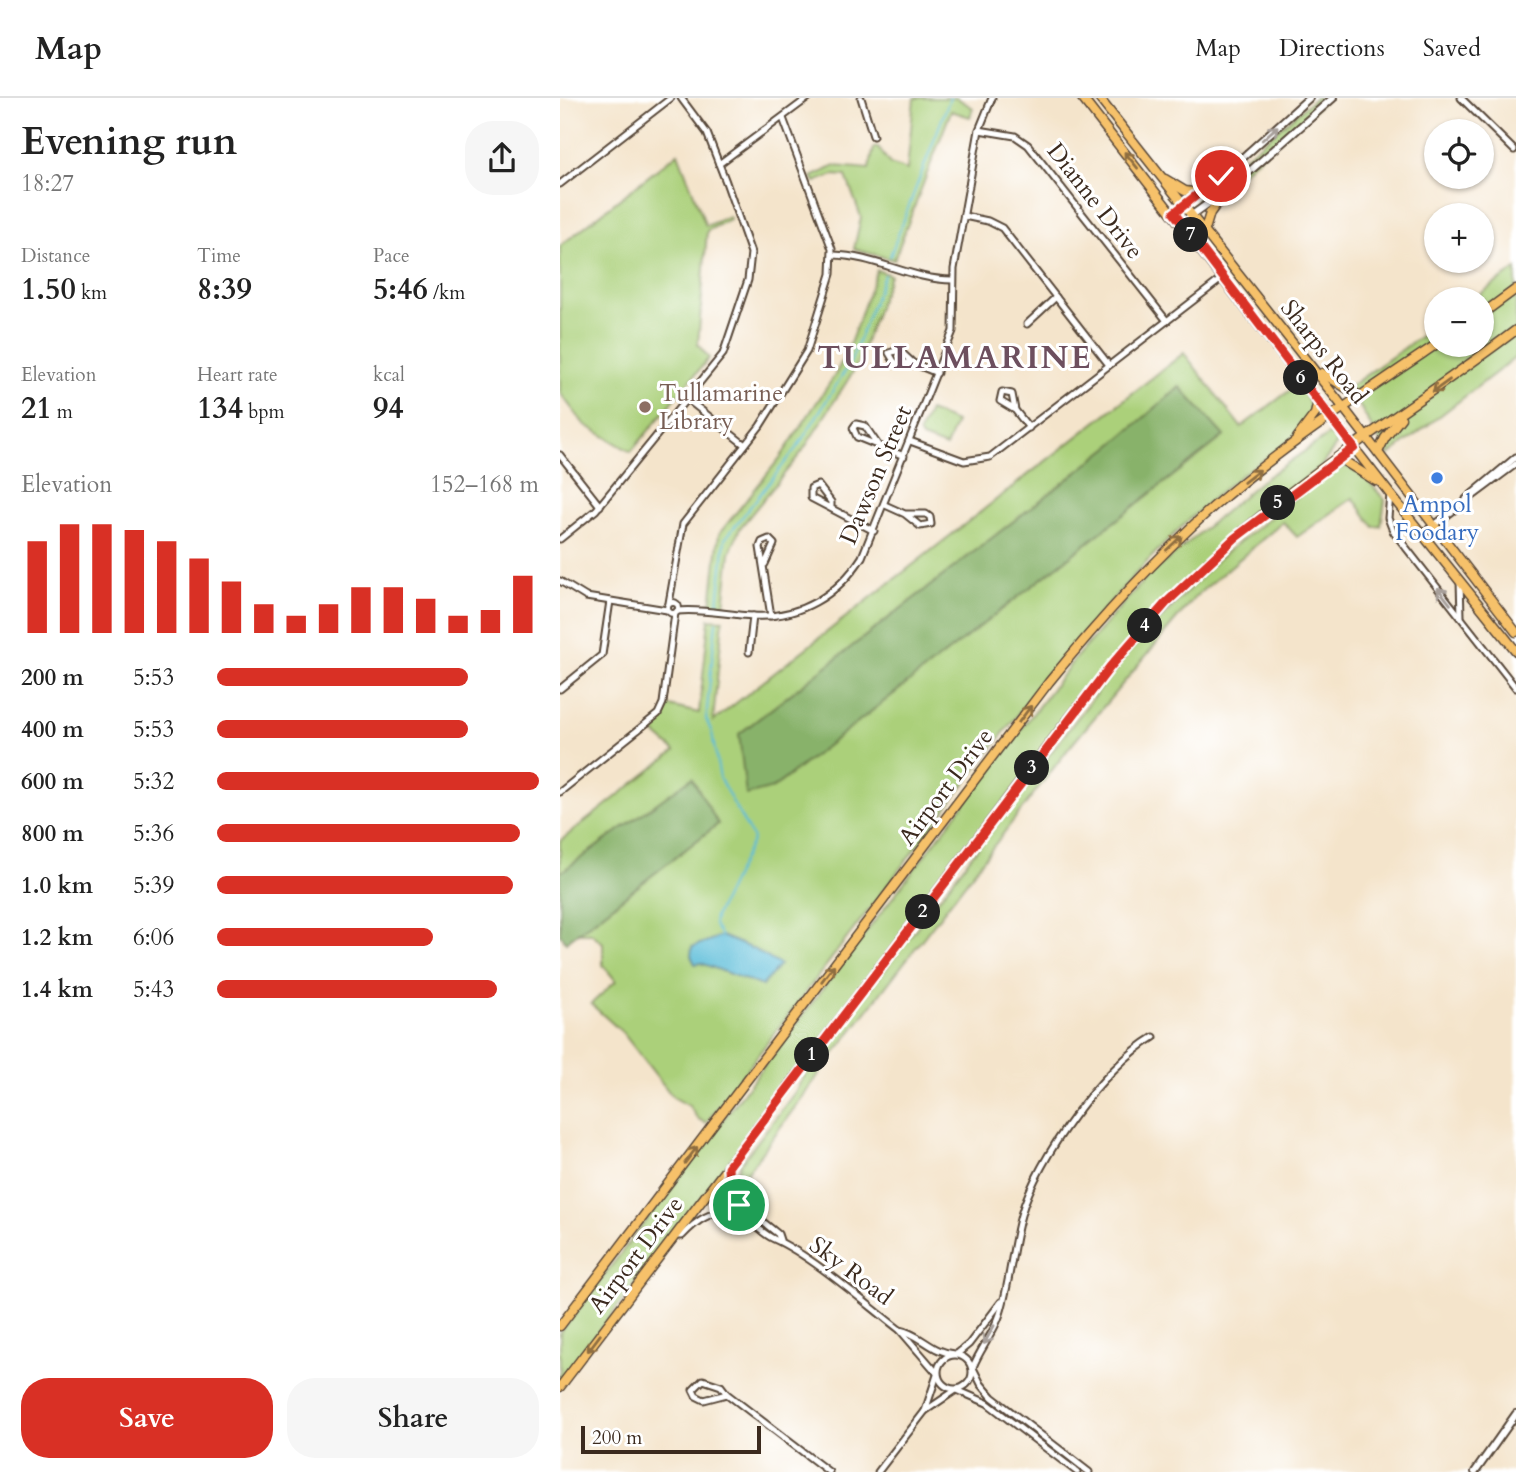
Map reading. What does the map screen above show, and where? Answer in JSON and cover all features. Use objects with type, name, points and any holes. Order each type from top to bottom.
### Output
[{"type":"main road","name":"Sharps Road","points":[[1082,98],[1224,277],[1387,491],[1516,651]]},
{"type":"main road","name":"Sharps Road","points":[[1099,98],[1344,408],[1516,632]]},
{"type":"main road","points":[[1160,175],[1185,191],[1200,193]]},
{"type":"main road","points":[[1204,233],[1210,213],[1226,192]]},
{"type":"main road","points":[[1494,305],[1516,289]]},
{"type":"main road","name":"Airport Drive","points":[[560,1387],[1060,730],[1140,632],[1235,538],[1339,458],[1516,330]]},
{"type":"main road","name":"Airport Drive","points":[[560,1326],[1079,646],[1142,575],[1187,531],[1291,446],[1424,353]]},
{"type":"main road","points":[[1310,365],[1348,392],[1361,397]]},
{"type":"main road","points":[[1291,446],[1315,414],[1318,401]]},
{"type":"main road","points":[[1378,452],[1385,438],[1410,408]]},
{"type":"main road","points":[[1339,458],[1387,491]]},
{"type":"street","points":[[560,184],[671,98]]},
{"type":"street","points":[[560,539],[600,506],[727,349],[752,264],[750,248],[707,133],[681,98]]},
{"type":"street","points":[[719,164],[808,98]]},
{"type":"street","points":[[861,98],[873,136]]},
{"type":"street","name":"Dawson Street","points":[[561,583],[580,595],[610,601],[771,616],[808,606],[831,593],[857,566],[874,531],[953,331],[953,280],[979,130],[992,98]]},
{"type":"street","points":[[1174,213],[1309,98]]},
{"type":"street","points":[[1181,223],[1226,192],[1333,98]]},
{"type":"street","points":[[1461,98],[1514,150]]},
{"type":"street","points":[[560,792],[658,714],[664,698],[683,524],[745,445],[807,351],[831,274],[834,255],[783,118]]},
{"type":"street","name":"Dianne Drive","points":[[979,130],[1015,136],[1028,145],[1167,321]]},
{"type":"street","points":[[964,216],[988,220],[1003,228],[1110,365]]},
{"type":"street","points":[[834,255],[853,256],[930,279],[953,280]]},
{"type":"street","points":[[910,441],[955,459],[971,461],[998,453],[1224,277]]},
{"type":"street","points":[[1027,324],[1056,297]]},
{"type":"street","points":[[913,363],[937,373]]},
{"type":"street","points":[[687,399],[745,445]]},
{"type":"street","points":[[1015,410],[1029,428]]},
{"type":"street","points":[[878,445],[865,426],[856,424],[853,428],[857,438],[904,456]]},
{"type":"street","points":[[560,455],[600,506]]},
{"type":"street","points":[[1464,502],[1474,490],[1516,457]]},
{"type":"street","points":[[1422,534],[1516,464]]},
{"type":"street","points":[[831,507],[822,488],[818,485],[811,488],[811,498],[874,531]]},
{"type":"street","points":[[1387,491],[1388,518],[1393,531],[1516,688]]},
{"type":"street","points":[[884,505],[905,514],[924,528],[931,524],[926,513],[905,514]]},
{"type":"street","points":[[765,564],[771,616]]},
{"type":"street","points":[[1460,579],[1462,619]]},
{"type":"street","points":[[560,689],[602,655],[610,601]]},
{"type":"street","points":[[749,652],[753,616]]},
{"type":"street","points":[[878,1472],[925,1411],[969,1381],[1000,1315],[1021,1215],[1040,1168],[1118,1063],[1154,1037]]},
{"type":"street","name":"Sky Road","points":[[728,1167],[731,1196],[778,1234],[780,1240]]},
{"type":"street","name":"Sky Road","points":[[676,1236],[682,1236],[706,1216],[730,1213],[744,1217],[780,1240],[900,1330],[937,1373]]},
{"type":"street","points":[[925,1411],[942,1361],[969,1344],[1001,1302]]},
{"type":"street","name":"Sky Road","points":[[900,1330],[909,1332],[937,1352],[956,1354]]},
{"type":"street","points":[[956,1354],[973,1368],[992,1397],[1089,1472]]},
{"type":"street","points":[[937,1373],[943,1383],[987,1404],[1077,1472]]},
{"type":"street","points":[[727,1394],[704,1401],[696,1396],[693,1390],[698,1382],[707,1380],[721,1386],[727,1394],[829,1472]]},
{"type":"street","points":[[1475,1472],[1516,1414]]},
{"type":"green space","points":[[914,98],[957,98],[973,108],[970,117],[951,111],[894,260],[854,249],[861,217],[846,176],[833,175],[815,182],[812,177],[835,166],[869,169],[874,148],[878,147],[890,164],[907,170]]},
{"type":"green space","points":[[1315,98],[1328,98],[1202,207],[1196,199]]},
{"type":"green space","points":[[678,153],[706,226],[729,216],[730,219],[707,231],[698,345],[709,358],[631,452],[584,424],[560,393],[560,246]]},
{"type":"green space","points":[[1516,269],[1516,357],[1388,456],[1350,389],[1352,385],[1424,334],[1424,357],[1494,357],[1494,287],[1490,287]]},
{"type":"green space","points":[[877,270],[890,275],[856,367],[802,452],[740,528],[730,553],[724,606],[711,605],[719,534],[780,458],[835,375],[848,349]]},
{"type":"green space","points":[[1184,353],[1241,427],[1297,385],[1308,400],[1309,417],[1297,433],[1217,494],[1165,543],[1047,676],[706,1123],[698,1119],[689,1106],[673,1097],[622,1032],[591,1004],[616,981],[603,965],[603,943],[591,933],[578,933],[718,824],[691,779],[560,873],[560,841],[675,751],[651,730],[669,706],[699,713],[709,619],[723,620],[713,721]],"holes":[[[1180,387],[1224,436],[773,788],[739,734],[1112,445]]]},
{"type":"green space","points":[[1180,387],[1224,436],[773,788],[746,795],[739,734],[1112,445]]},
{"type":"green space","points":[[929,411],[956,422],[946,447],[922,438],[919,433]]},
{"type":"green space","points":[[1330,434],[1337,444],[1321,466],[1238,532],[1118,653],[560,1382],[560,1333],[1077,656],[1145,579],[1261,481]]},
{"type":"green space","points":[[1347,466],[1364,476],[1385,500],[1381,526],[1374,527],[1353,498],[1297,537],[1283,522],[1195,597],[1069,748],[837,1050],[746,1174],[750,1195],[748,1206],[736,1185],[736,1175],[741,1163],[795,1092],[809,1068],[1124,657],[1219,558],[1330,470]]},
{"type":"green space","points":[[692,778],[718,824],[566,942],[560,934],[560,873]]},
{"type":"water","points":[[721,936],[753,949],[780,965],[762,986],[701,963],[695,964],[691,956],[692,947]]},
{"type":"waterway","points":[[890,256],[950,98]]},
{"type":"waterway","points":[[718,603],[725,539],[798,446],[850,363],[884,275]]},
{"type":"waterway","points":[[716,622],[706,719],[712,733],[720,779],[753,839],[715,917],[714,925],[721,936]]},
{"type":"place","name":"Tullamarine Library","points":[[645,407]]},
{"type":"place","name":"Ampol Foodary","points":[[1437,478]]},
{"type":"district","name":"TULLAMARINE","points":[[955,358]]},
{"type":"route","points":[[739,1205],[729,1191],[728,1167],[1110,667],[1166,603],[1235,538],[1300,486],[1354,448],[1174,213],[1221,176]]}]
